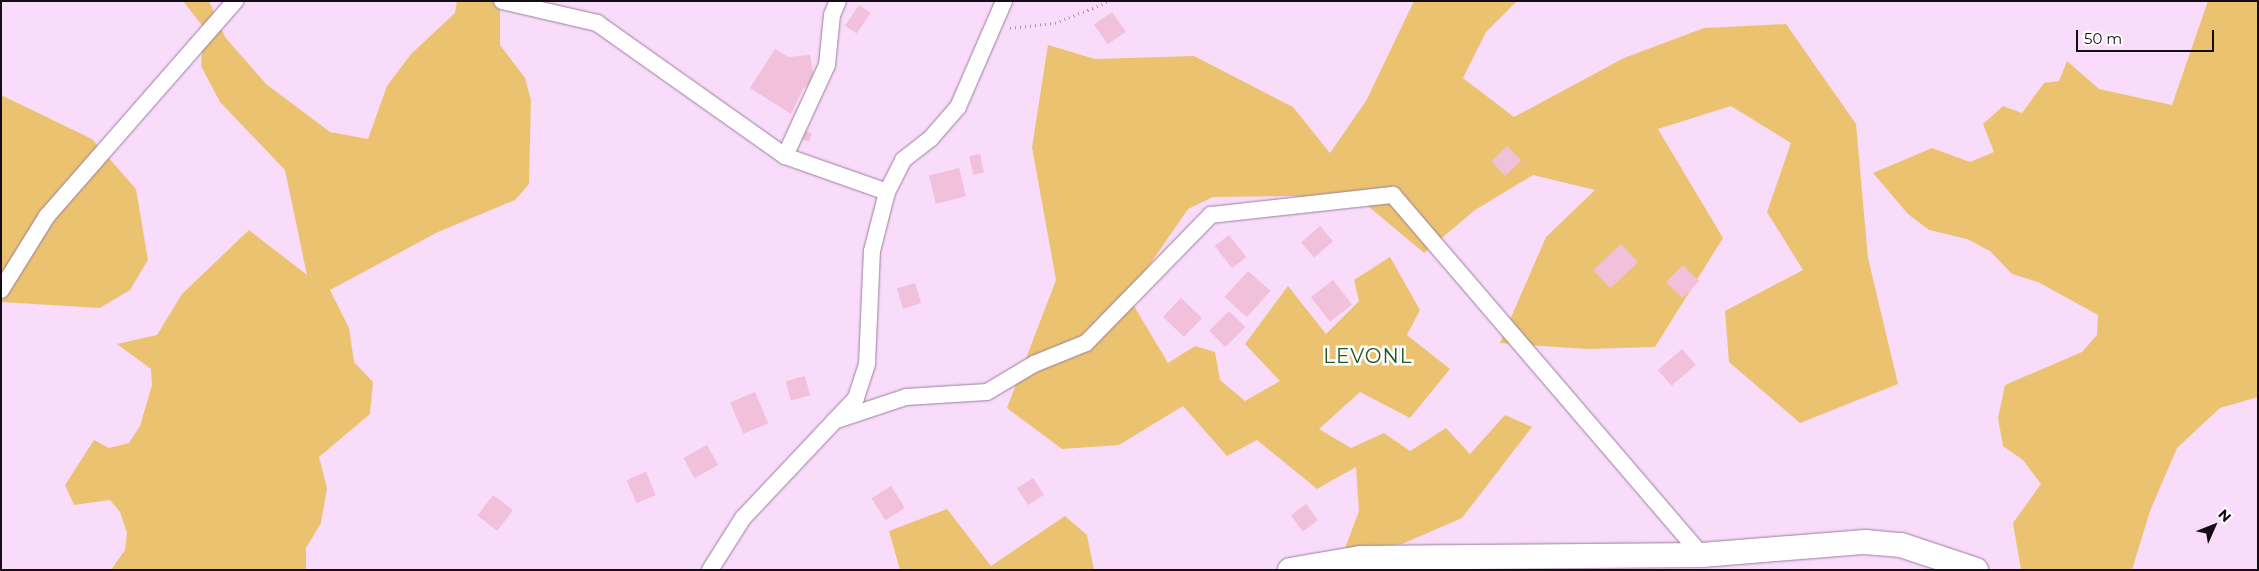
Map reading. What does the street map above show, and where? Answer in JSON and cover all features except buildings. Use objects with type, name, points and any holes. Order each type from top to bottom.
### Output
[{"type":"street","points":[[1,290],[47,216],[236,1]]},
{"type":"street","points":[[502,1],[597,23],[784,156],[887,192]]},
{"type":"street","points":[[784,156],[827,65],[832,14],[838,1]]},
{"type":"street","points":[[710,570],[727,537],[856,398],[867,364],[872,251],[887,192],[903,160],[932,138],[958,107],[1004,1]]},
{"type":"street","points":[[834,420],[906,396],[987,392],[1034,364],[1086,343],[1210,214],[1393,195],[1702,556]]},
{"type":"street","points":[[1290,570],[1316,562],[1415,556],[1702,556],[1865,542],[1901,545],[1976,570]]},
{"type":"path","points":[[993,30],[1055,23],[1110,1]]},
{"type":"shaded area","points":[[183,1],[209,1],[225,37],[266,84],[330,132],[368,139],[387,86],[411,54],[455,13],[457,1],[500,1],[500,45],[525,78],[531,100],[529,184],[515,200],[438,232],[330,290],[349,328],[354,362],[373,382],[370,414],[319,457],[327,488],[321,523],[306,548],[306,570],[111,570],[125,550],[127,533],[120,512],[110,500],[74,505],[65,485],[94,440],[109,448],[129,443],[140,426],[152,385],[151,369],[117,344],[157,335],[182,294],[249,230],[307,275],[285,170],[220,102],[201,66],[204,28]]},
{"type":"shaded area","points":[[1414,1],[1517,1],[1486,32],[1463,78],[1514,117],[1624,58],[1704,28],[1786,24],[1856,124],[1868,258],[1898,384],[1800,423],[1729,362],[1725,311],[1803,270],[1767,212],[1791,143],[1731,106],[1658,129],[1723,238],[1655,347],[1587,349],[1500,343],[1546,237],[1595,190],[1533,175],[1475,210],[1424,253],[1368,206],[1295,196],[1213,197],[1188,209],[1128,296],[1168,363],[1195,346],[1215,352],[1220,380],[1245,401],[1280,381],[1245,344],[1288,286],[1326,334],[1359,301],[1354,280],[1390,257],[1420,310],[1407,335],[1450,369],[1410,418],[1360,392],[1319,429],[1351,448],[1384,433],[1410,451],[1446,428],[1470,454],[1505,415],[1532,427],[1462,518],[1402,544],[1344,551],[1359,511],[1356,467],[1317,489],[1257,440],[1227,456],[1183,406],[1119,445],[1062,449],[1007,408],[1056,280],[1032,147],[1048,45],[1095,59],[1194,56],[1293,107],[1330,153],[1366,101]]},
{"type":"shaded area","points":[[2208,1],[2258,1],[2258,397],[2220,408],[2177,448],[2150,511],[2132,570],[2021,570],[2013,523],[2041,484],[2023,460],[2003,446],[1998,418],[2005,385],[2082,352],[2097,335],[2098,315],[2038,282],[2012,274],[1990,251],[1967,239],[1929,230],[1908,214],[1873,173],[1932,148],[1970,162],[1994,152],[1983,124],[2003,106],[2022,113],[2044,83],[2059,81],[2067,61],[2099,89],[2172,105]]},
{"type":"shaded area","points":[[1,95],[92,139],[136,189],[148,260],[130,290],[100,308],[1,302]]},
{"type":"shaded area","points":[[947,509],[991,566],[1065,516],[1087,535],[1094,570],[900,570],[889,531]]},
{"type":"district","name":"LEVONL","points":[[1368,356]]}]
